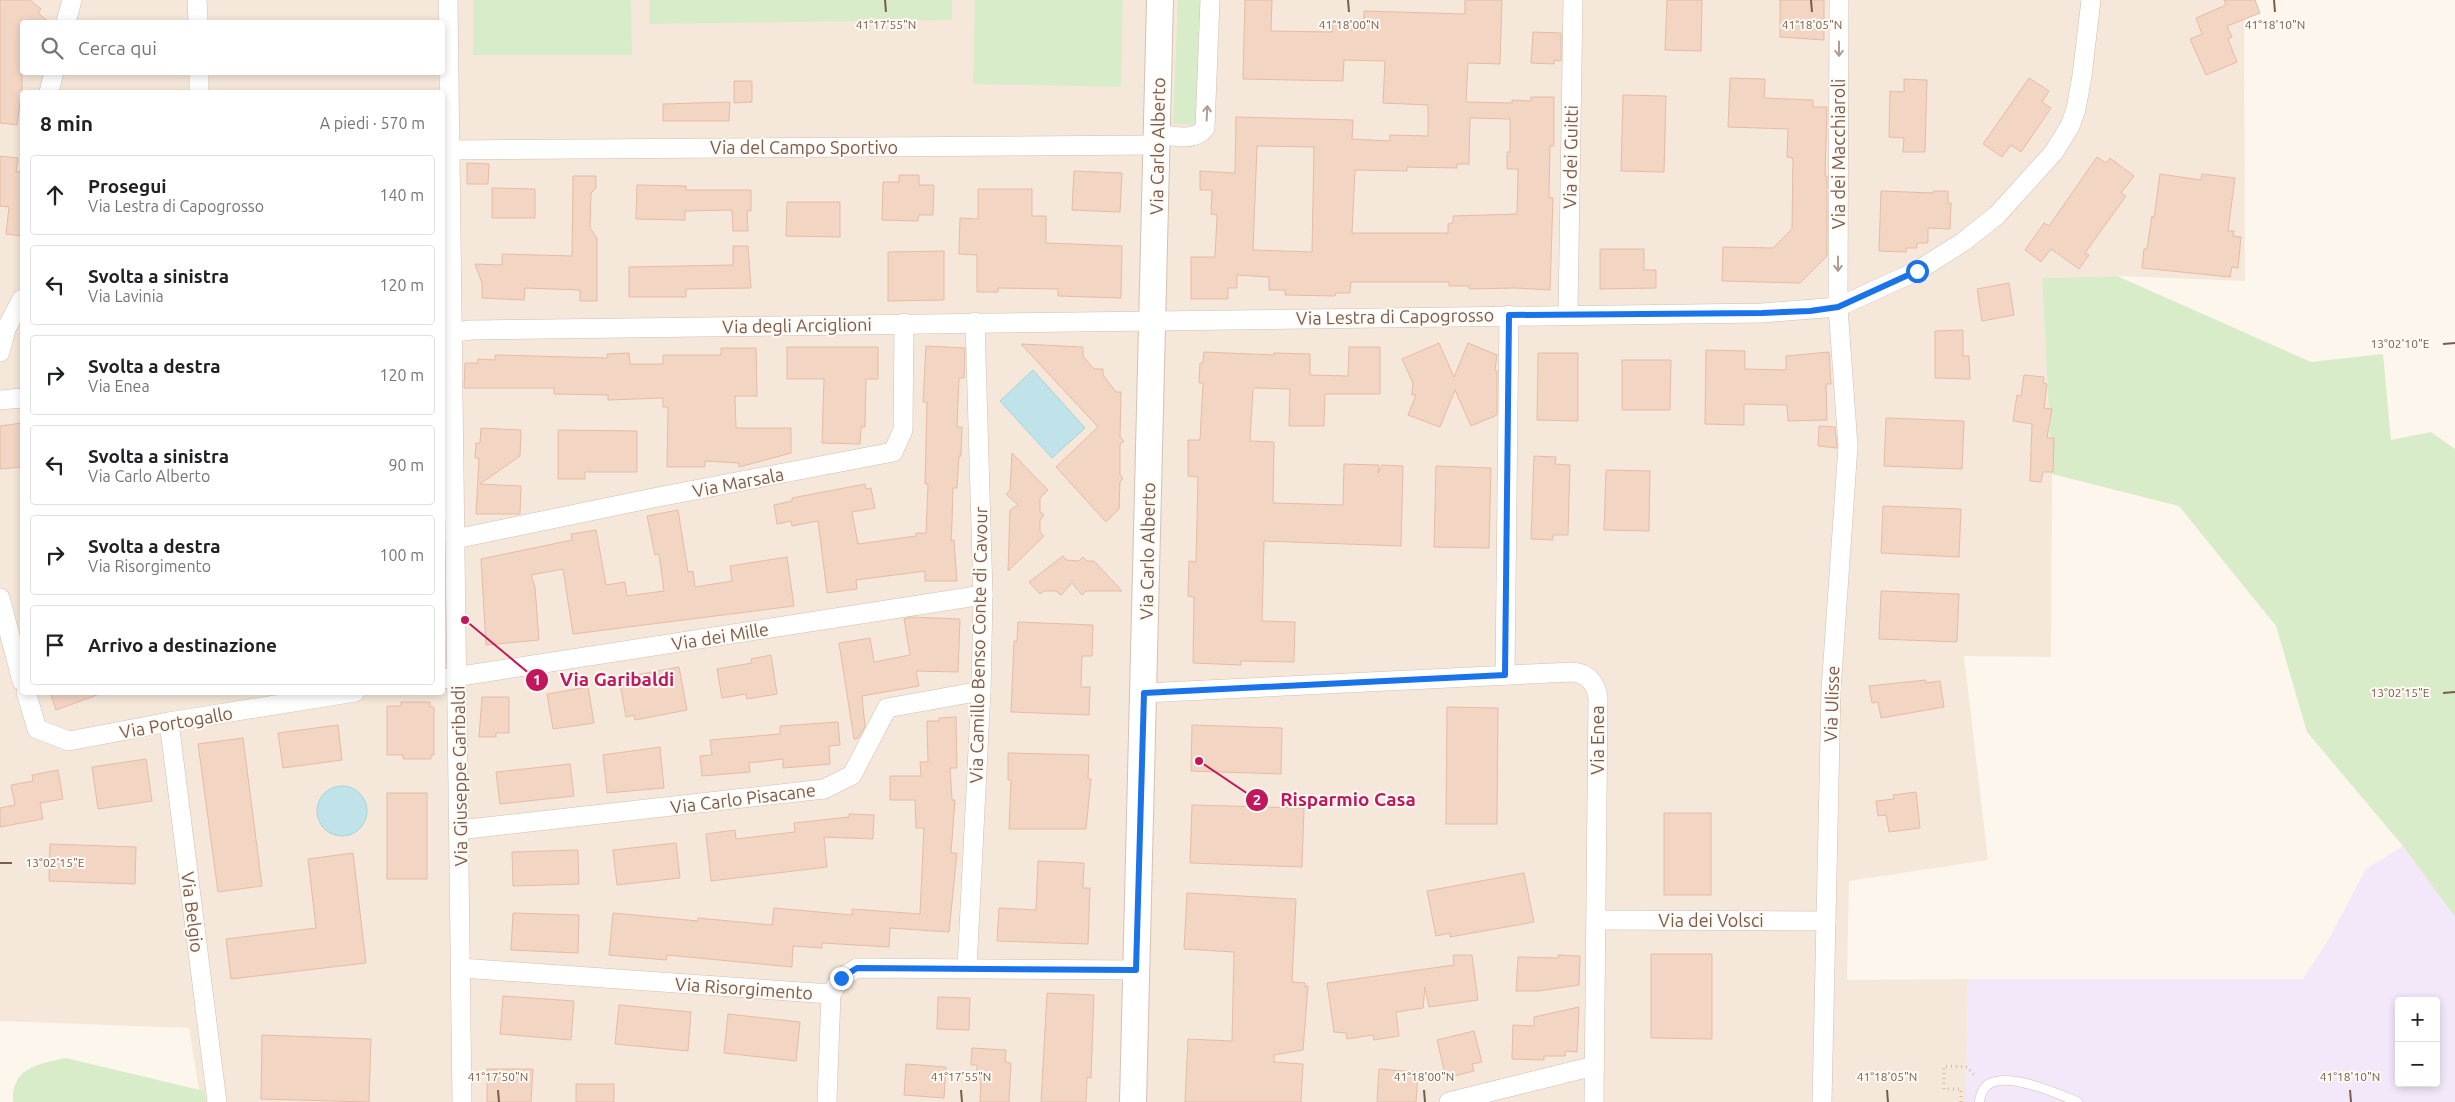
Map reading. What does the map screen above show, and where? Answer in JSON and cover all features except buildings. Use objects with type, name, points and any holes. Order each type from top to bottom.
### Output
[{"type":"street","points":[[67,20],[72,0]]},
{"type":"street","points":[[197,0],[198,20]]},
{"type":"street","name":"Via Giuseppe Garibaldi","points":[[448,0],[451,150],[448,332],[451,531],[450,678],[459,830],[462,1102]]},
{"type":"street","name":"Via Carlo Alberto","points":[[1133,1102],[1160,0]]},
{"type":"street","name":"Via del Campo Sportivo","points":[[451,150],[1157,140],[1192,136],[1202,132],[1205,128],[1210,0]]},
{"type":"street","name":"Via dei Guitti","points":[[1568,314],[1573,0]]},
{"type":"street","name":"Via dei Macchiaroli","points":[[1838,307],[1839,0]]},
{"type":"street","name":"Via Lestra di Capogrosso","points":[[1153,320],[1779,313],[1838,307],[1907,277],[1974,235],[1998,215],[2054,152],[2066,133],[2076,109],[2091,0]]},
{"type":"street","points":[[49,90],[53,75]]},
{"type":"street","points":[[199,75],[199,90]]},
{"type":"street","points":[[0,352],[6,329],[20,303]]},
{"type":"street","name":"Via Ulisse","points":[[1822,1102],[1831,690],[1848,446],[1846,396],[1838,307]]},
{"type":"street","points":[[1505,675],[1509,315]]},
{"type":"street","name":"Via degli Arciglioni","points":[[448,332],[1153,320]]},
{"type":"street","name":"Via Camillo Benso Conte di Cavour","points":[[967,968],[981,691],[983,595],[975,322]]},
{"type":"street","name":"Via Marsala","points":[[451,531],[653,498],[893,452],[903,430],[904,323]]},
{"type":"street","points":[[0,396],[0,400],[20,398]]},
{"type":"street","name":"Via dei Mille","points":[[450,678],[983,595]]},
{"type":"street","points":[[0,598],[17,643],[20,666]]},
{"type":"street","name":"Via Enea","points":[[1144,693],[1579,672],[1590,679],[1595,687],[1598,698],[1594,1102]]},
{"type":"street","name":"Via Carlo Pisacane","points":[[459,830],[824,789],[852,775],[886,708],[981,691]]},
{"type":"street","name":"Via Portogallo","points":[[27,695],[37,729],[70,741],[169,722],[336,695]]},
{"type":"street","name":"Via Belgio","points":[[169,722],[216,1102]]},
{"type":"street","name":"Via dei Volsci","points":[[1596,920],[1826,921]]},
{"type":"street","name":"Via Risorgimento","points":[[461,968],[832,994],[841,978],[857,968],[1136,970]]},
{"type":"street","points":[[827,1102],[832,994]]},
{"type":"street","points":[[1449,1102],[1594,1066]]},
{"type":"lane","points":[[1979,1102],[1985,1086],[1997,1081],[2016,1082],[2043,1089],[2078,1102]]},
{"type":"path","points":[[1961,1102],[1961,1089],[1944,1089],[1944,1066],[1967,1067],[1985,1086]]},
{"type":"shaded area","points":[[0,0],[2244,0],[2245,281],[2117,276],[2042,278],[2052,474],[2051,657],[1964,656],[1988,860],[1849,881],[1847,980],[1968,979],[1966,1102],[201,1102],[189,1028],[0,1021]]},
{"type":"shaded area","points":[[2403,846],[2455,917],[2455,1102],[1966,1102],[1968,979],[2303,979],[2326,944],[2366,869]]},
{"type":"green space","points":[[473,0],[631,0],[632,55],[473,55]]},
{"type":"green space","points":[[649,0],[952,0],[952,20],[649,24]]},
{"type":"green space","points":[[975,0],[1123,0],[1121,87],[973,84]]},
{"type":"green space","points":[[1178,0],[1203,0],[1198,125],[1173,124]]},
{"type":"green space","points":[[2117,276],[2311,362],[2383,354],[2391,440],[2431,432],[2455,449],[2455,917],[2403,846],[2307,732],[2276,626],[2179,506],[2052,474],[2042,278]]},
{"type":"green space","points":[[66,1058],[204,1091],[206,1102],[13,1102],[14,1090],[22,1074],[37,1065]]},
{"type":"water","points":[[1033,370],[1085,428],[1052,458],[1000,401]]},
{"type":"water","points":[[342,786],[351,788],[362,797],[367,811],[365,820],[356,831],[342,836],[333,834],[322,825],[317,811],[319,802],[328,791]]},
{"type":"place","name":"Via Garibaldi","points":[[465,620]]},
{"type":"place","name":"Risparmio Casa","points":[[1199,761]]},
{"type":"route","points":[[841,978],[857,968],[1136,970],[1144,693],[1505,675],[1509,315],[1810,311],[1838,307],[1917,271]]}]
